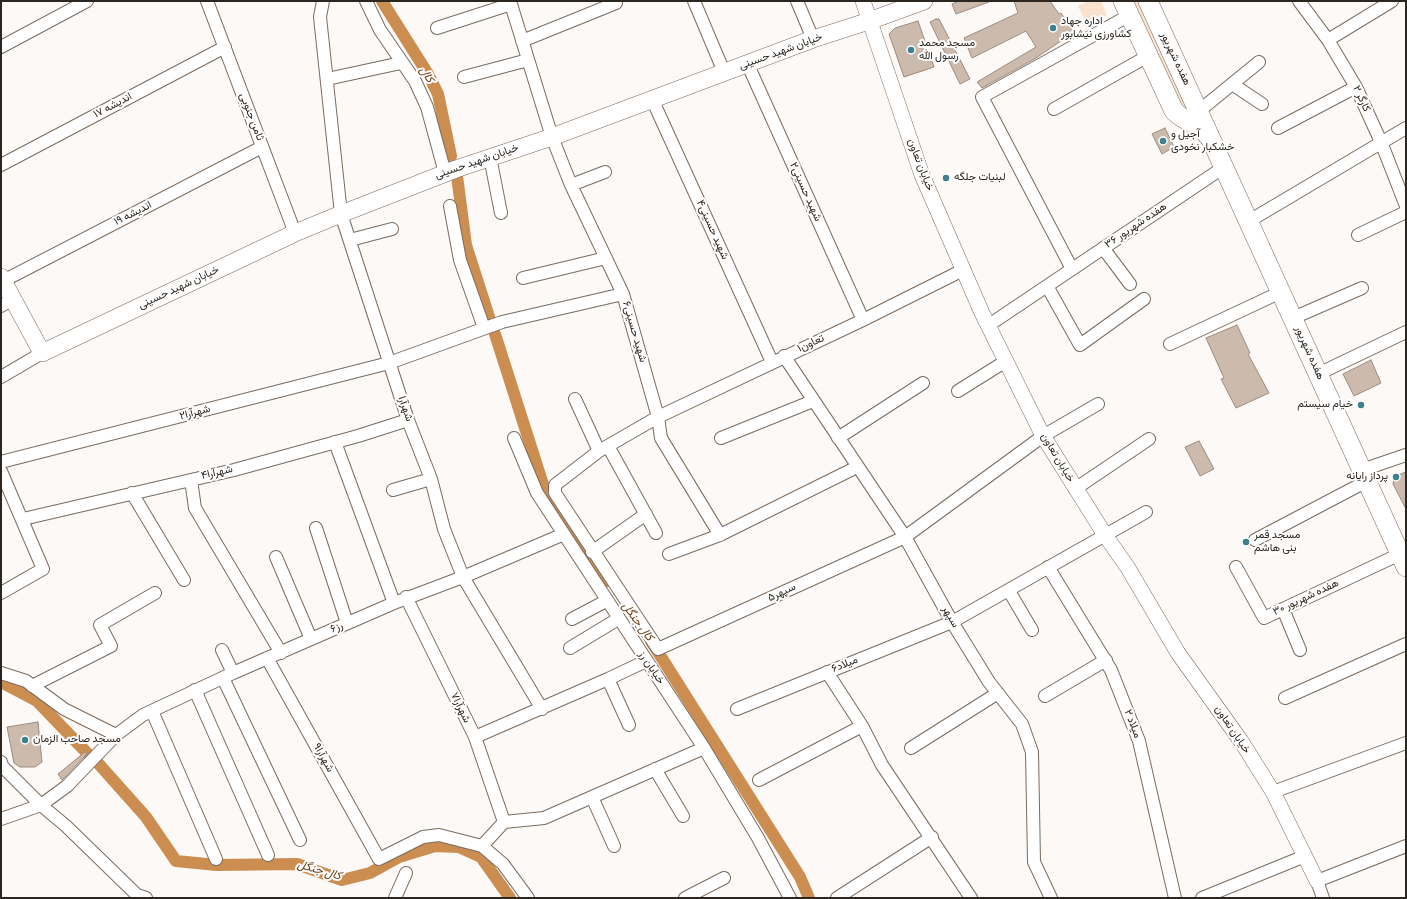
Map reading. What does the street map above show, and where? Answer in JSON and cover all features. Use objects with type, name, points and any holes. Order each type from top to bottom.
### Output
[{"type":"main road","name":"خیابان شهید حسینی","points":[[42,353],[295,233],[340,214],[445,173],[552,137],[813,39],[924,1]]},
{"type":"main road","name":"هفده شهریور","points":[[1148,1],[1403,561]]},
{"type":"main road","name":"هفده شهریور","points":[[1126,8],[1174,111],[1181,117],[1201,128],[1212,139]]},
{"type":"main road","points":[[2,279],[7,303],[42,353]]},
{"type":"street","points":[[1,47],[87,1]]},
{"type":"street","name":"ثامن جنوبی","points":[[207,1],[295,233]]},
{"type":"street","name":"شهرآرا","points":[[323,1],[320,17],[340,214],[350,240],[408,420],[431,479],[444,529],[463,578],[542,709]]},
{"type":"street","points":[[366,1],[380,30],[401,63],[415,81],[427,106],[445,173]]},
{"type":"street","points":[[694,1],[724,72]]},
{"type":"street","points":[[798,1],[813,39]]},
{"type":"street","name":"خیابان تعاون","points":[[863,1],[922,176],[988,325],[1044,436],[1075,489],[1128,568],[1178,653],[1241,741],[1273,792],[1317,882]]},
{"type":"street","name":"کارگر ۲","points":[[1298,1],[1328,40],[1356,87],[1381,142],[1406,206]]},
{"type":"street","points":[[1328,40],[1392,1]]},
{"type":"street","points":[[437,28],[510,3]]},
{"type":"street","name":"شهید حسینی۶","points":[[510,3],[552,137],[571,185],[623,294],[658,417],[662,438],[720,535]]},
{"type":"street","points":[[522,41],[616,3]]},
{"type":"street","points":[[1072,269],[982,97],[1126,8]]},
{"type":"street","name":"اندیشه ۱۷","points":[[1,165],[225,47]]},
{"type":"street","points":[[1054,109],[1148,56]]},
{"type":"street","points":[[464,78],[528,60]]},
{"type":"street","points":[[1199,111],[1259,62]]},
{"type":"street","points":[[327,79],[401,63]]},
{"type":"street","name":"شهید حسینی۲","points":[[748,64],[862,320]]},
{"type":"street","points":[[1232,84],[1262,104]]},
{"type":"street","points":[[1278,128],[1356,87]]},
{"type":"street","name":"شهید حسینی۴","points":[[652,99],[772,362]]},
{"type":"street","points":[[1249,221],[1406,128]]},
{"type":"street","name":"اندیشه ۱۹","points":[[2,279],[262,147]]},
{"type":"street","points":[[490,157],[501,212]]},
{"type":"street","name":"هفده شهریور ۳۶","points":[[988,325],[1224,167]]},
{"type":"street","points":[[571,185],[605,172]]},
{"type":"street","points":[[450,206],[460,260],[484,328]]},
{"type":"street","points":[[1358,235],[1406,212]]},
{"type":"street","points":[[350,240],[392,229]]},
{"type":"street","points":[[1103,248],[1130,284]]},
{"type":"street","points":[[523,278],[606,258]]},
{"type":"street","name":"تعاون۱","points":[[658,417],[963,270]]},
{"type":"street","points":[[1047,286],[1080,345],[1144,299]]},
{"type":"street","points":[[1293,318],[1362,288]]},
{"type":"street","points":[[1170,344],[1281,292]]},
{"type":"street","name":"شهرآرا۲","points":[[1,462],[389,363],[502,322],[623,294]]},
{"type":"street","points":[[1318,374],[1406,332]]},
{"type":"street","points":[[1,377],[42,353]]},
{"type":"street","name":"سپهر","points":[[784,356],[905,537],[952,622],[989,682],[1022,724],[1032,752],[1034,862],[1052,898]]},
{"type":"street","points":[[958,391],[1006,361]]},
{"type":"street","points":[[838,438],[923,383]]},
{"type":"street","points":[[575,399],[603,448],[646,514],[656,533]]},
{"type":"street","points":[[722,438],[813,401]]},
{"type":"street","name":"سپهر۵","points":[[592,552],[659,650],[905,537],[1044,436],[1098,404]]},
{"type":"street","points":[[646,514],[592,552],[555,493],[554,488],[555,484],[603,448],[658,417]]},
{"type":"street","name":"شهرآرا۴","points":[[23,519],[191,480],[335,442],[408,420]]},
{"type":"street","name":"خیابان رز","points":[[514,438],[537,493],[606,601],[704,748],[758,838],[790,898]]},
{"type":"street","points":[[1075,489],[1149,439]]},
{"type":"street","points":[[335,442],[394,603]]},
{"type":"street","points":[[1255,540],[1364,475],[1406,455]]},
{"type":"street","points":[[669,554],[720,535],[857,467]]},
{"type":"street","points":[[1,471],[23,519],[43,569],[1,593]]},
{"type":"street","points":[[393,490],[431,479]]},
{"type":"street","points":[[191,480],[195,508],[281,653]]},
{"type":"street","points":[[132,493],[184,580]]},
{"type":"street","name":"میلاد۶","points":[[737,709],[952,622],[1146,512]]},
{"type":"street","points":[[316,528],[347,623]]},
{"type":"street","name":"رز۶","points":[[41,805],[67,786],[116,735],[143,715],[228,675],[347,623],[406,598],[463,578],[564,534]]},
{"type":"street","points":[[276,557],[311,640]]},
{"type":"street","name":"هفده شهریور ۳۰","points":[[1236,567],[1264,618],[1403,561]]},
{"type":"street","name":"میلاد ۲","points":[[1048,567],[1106,660],[1139,741],[1175,898]]},
{"type":"street","points":[[1009,591],[1032,630]]},
{"type":"street","points":[[32,686],[111,646],[100,625],[155,593]]},
{"type":"street","name":"شهرآرا۷","points":[[406,598],[475,737],[504,822]]},
{"type":"street","points":[[572,619],[606,601]]},
{"type":"street","points":[[1283,609],[1300,650]]},
{"type":"street","points":[[570,648],[618,619]]},
{"type":"street","points":[[1285,698],[1406,644]]},
{"type":"street","points":[[222,650],[228,675],[300,840]]},
{"type":"street","name":"شهرآرا۹","points":[[267,658],[379,859],[424,837],[439,835],[482,846]]},
{"type":"street","points":[[1045,696],[1106,660]]},
{"type":"street","points":[[475,737],[608,680],[646,661]]},
{"type":"street","points":[[827,672],[862,726],[882,766],[932,837],[971,898]]},
{"type":"street","points":[[1,673],[26,681],[64,709],[116,735]]},
{"type":"street","points":[[608,680],[629,725]]},
{"type":"street","points":[[195,690],[268,855]]},
{"type":"street","points":[[911,748],[998,693]]},
{"type":"street","points":[[152,711],[216,859]]},
{"type":"street","points":[[759,780],[862,726]]},
{"type":"street","points":[[1273,792],[1406,743]]},
{"type":"street","points":[[528,898],[503,864],[482,846],[504,822],[544,818],[704,748]]},
{"type":"street","points":[[1,762],[2,766],[41,805],[66,826],[137,895],[146,898]]},
{"type":"street","points":[[655,769],[683,816]]},
{"type":"street","points":[[592,797],[614,846]]},
{"type":"street","points":[[1,819],[41,805]]},
{"type":"street","points":[[837,898],[932,837]]},
{"type":"street","points":[[1324,898],[1317,882],[1406,846]]},
{"type":"street","points":[[1202,898],[1305,856]]},
{"type":"street","points":[[395,898],[406,873]]},
{"type":"street","points":[[686,898],[724,878]]},
{"type":"shaded area","points":[[1088,1],[1101,1],[1107,15],[1088,27],[1078,6]]},
{"type":"shaded area","points":[[1132,1],[1139,1],[1191,112],[1181,106]]},
{"type":"building","points":[[959,1],[989,2],[956,14],[952,4]]},
{"type":"building","points":[[1014,1],[1050,1],[1059,14],[1061,13],[1074,32],[1036,58],[982,88],[977,82],[1036,47],[1026,31],[972,58],[964,38],[1018,13]]},
{"type":"building","points":[[939,19],[970,79],[960,84],[930,22]]},
{"type":"building","name":"مسجد محمد رسول الله","points":[[918,21],[934,67],[904,77],[889,34],[895,28]]},
{"type":"building","name":"آجیل و خشکبار نخودی","points":[[1165,128],[1174,147],[1162,154],[1152,134]]},
{"type":"building","points":[[1237,325],[1250,353],[1248,354],[1269,393],[1236,408],[1221,379],[1224,378],[1206,338]]},
{"type":"building","points":[[1371,360],[1381,383],[1354,396],[1343,374]]},
{"type":"building","points":[[1199,441],[1214,469],[1200,476],[1185,447]]},
{"type":"building","points":[[1406,472],[1406,509],[1393,484],[1394,479],[1398,475]]},
{"type":"building","name":"مسجد صاحب الزمان","points":[[38,722],[42,762],[35,767],[20,767],[14,763],[7,727]]},
{"type":"building","points":[[85,752],[87,754],[62,780],[58,774]]},
{"type":"waterway","name":"کال","points":[[382,1],[428,74],[438,94],[451,156]]},
{"type":"waterway","name":"کال","points":[[457,176],[466,245],[491,323]]},
{"type":"waterway","name":"کال جنگل","points":[[495,334],[548,500],[607,581]]},
{"type":"waterway","name":"کال جنگل","points":[[651,641],[800,877],[809,898]]},
{"type":"waterway","name":"کال جنگل","points":[[1,682],[37,701],[90,756]]},
{"type":"waterway","name":"کال جنگل","points":[[97,762],[146,817],[176,861],[217,865],[297,864],[342,880],[370,873],[399,857],[435,846],[459,847],[481,857],[510,898]]},
{"type":"place","name":"اداره جهاد کشاورزی نیشابور","points":[[1053,28]]},
{"type":"place","name":"مسجد محمد رسول الله","points":[[911,50]]},
{"type":"place","name":"آجیل و خشکبار نخودی","points":[[1163,141]]},
{"type":"place","name":"لبنیات جلگه","points":[[946,178]]},
{"type":"place","name":"خیام سیستم","points":[[1361,405]]},
{"type":"place","name":"پرداز رایانه","points":[[1396,477]]},
{"type":"place","name":"مسجد قمر بنی هاشم","points":[[1246,542]]},
{"type":"place","name":"مسجد صاحب الزمان","points":[[25,740]]}]
